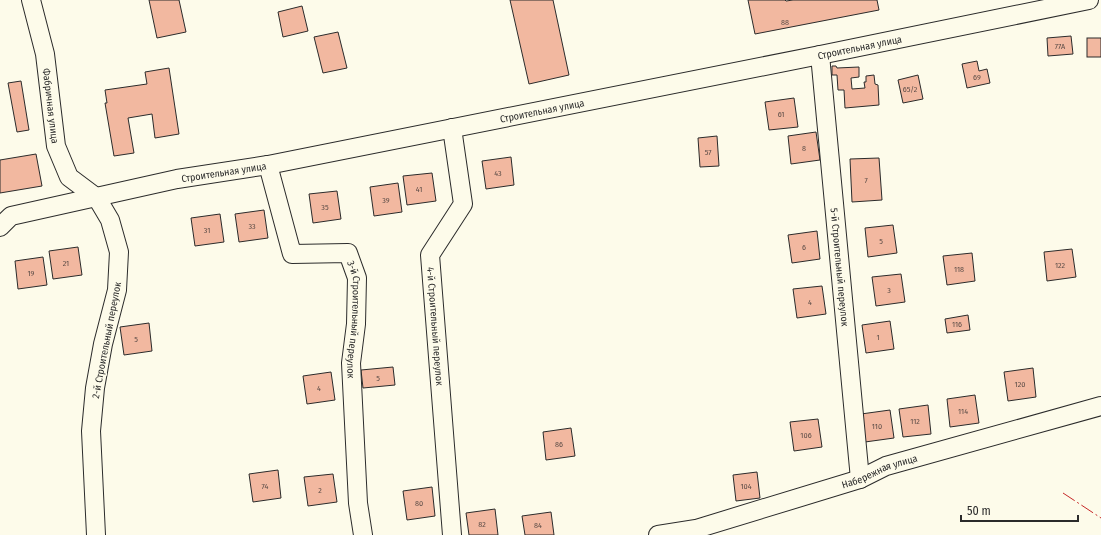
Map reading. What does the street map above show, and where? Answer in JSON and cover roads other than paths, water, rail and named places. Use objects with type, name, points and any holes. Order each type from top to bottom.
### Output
[{"type":"street","name":"Фабричная улица","points":[[31,0],[45,54],[56,146],[69,177],[97,198]]},
{"type":"street","name":"Строительная улица","points":[[0,227],[11,216],[177,179],[268,164],[452,128],[1089,0]]},
{"type":"street","name":"5-й Строительный переулок","points":[[820,55],[860,479]]},
{"type":"street","name":"4-й Строительный переулок","points":[[452,128],[463,204],[430,255],[452,535]]},
{"type":"street","name":"3-й Строительный переулок","points":[[268,164],[292,254],[348,253],[357,278],[356,324],[351,363],[358,503],[363,535]]},
{"type":"street","name":"2-й Строительный переулок","points":[[96,535],[91,431],[95,388],[103,344],[117,290],[119,252],[110,220],[97,198]]},
{"type":"street","name":"Набережная улица","points":[[658,535],[696,529],[860,479],[886,466],[1101,406]]}]
